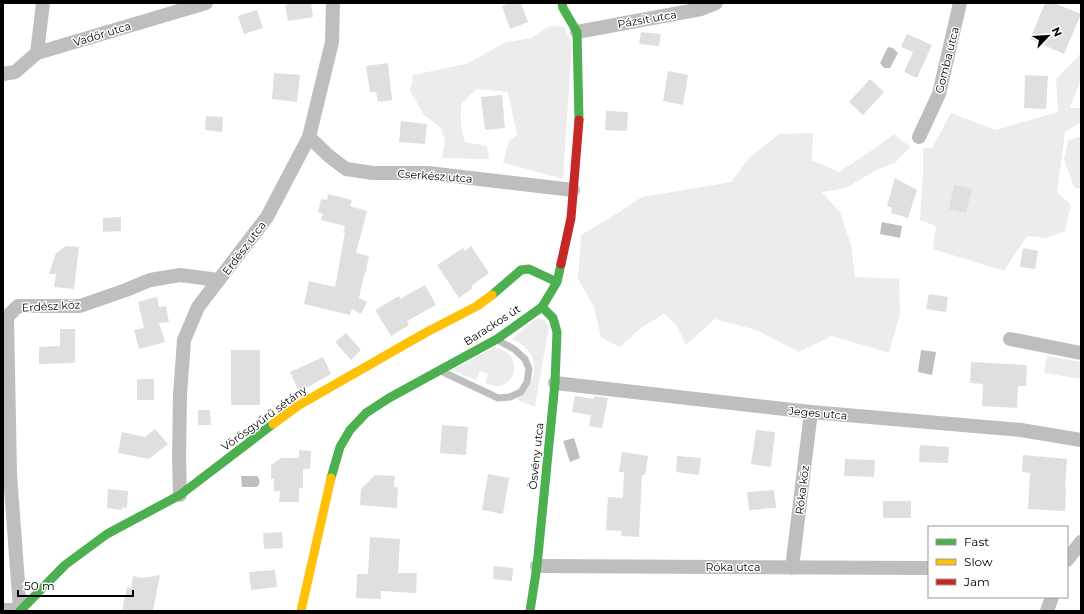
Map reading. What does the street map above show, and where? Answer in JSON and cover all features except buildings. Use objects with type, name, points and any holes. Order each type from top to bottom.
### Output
[{"type":"street","points":[[37,53],[43,3]]},
{"type":"street","name":"Vadőr utca","points":[[3,74],[15,72],[37,53],[206,3]]},
{"type":"street","name":"Erdész utca","points":[[180,495],[180,395],[184,340],[198,307],[267,217],[309,136],[332,42],[333,3]]},
{"type":"street","name":"Barackos út","points":[[301,611],[333,470],[340,447],[350,430],[366,413],[389,398],[497,339],[542,307],[557,282],[571,218],[579,118],[577,32],[563,8],[562,3]]},
{"type":"street","name":"Pázsit utca","points":[[577,32],[693,11],[716,3]]},
{"type":"street","name":"Gomba utca","points":[[919,137],[939,94],[960,3]]},
{"type":"street","name":"Cserkész utca","points":[[309,136],[329,156],[346,169],[373,173],[428,173],[573,190]]},
{"type":"street","name":"Vörösgyűrű sétány","points":[[20,611],[65,565],[107,534],[180,495],[300,405],[425,333],[477,306],[499,290],[521,270],[529,269],[557,282]]},
{"type":"street","name":"Erdész köz","points":[[20,611],[10,474],[7,317],[18,306],[80,306],[150,280],[180,275],[219,280]]},
{"type":"street","name":"Ösvény utca","points":[[530,611],[537,566],[555,384],[557,332],[553,318],[542,307]]},
{"type":"street","points":[[1010,339],[1081,353]]},
{"type":"street","name":"Jeges utca","points":[[555,384],[811,412],[1021,430],[1081,440]]},
{"type":"street","name":"Róka köz","points":[[792,568],[811,412]]},
{"type":"street","points":[[1068,559],[1081,542]]},
{"type":"street","name":"Róka utca","points":[[537,566],[928,568]]},
{"type":"street","points":[[1047,611],[1052,598]]},
{"type":"street","points":[[3,610],[20,611]]},
{"type":"lane","points":[[440,371],[498,398],[510,397],[521,392],[527,382],[529,369],[525,359],[514,349],[497,339]]},
{"type":"shaded area","points":[[551,26],[564,27],[572,43],[563,179],[503,163],[509,141],[517,135],[508,92],[476,89],[461,105],[461,126],[465,142],[487,146],[489,159],[442,158],[445,140],[440,127],[424,115],[410,91],[413,75],[466,64],[506,42],[532,38]]},
{"type":"shaded area","points":[[888,47],[893,48],[898,53],[890,68],[884,68],[880,63]]},
{"type":"shaded area","points":[[1080,54],[1081,79],[1070,108],[1081,108],[1081,122],[1065,132],[1057,192],[1071,205],[1065,231],[1046,238],[1027,236],[1004,271],[933,249],[936,226],[920,220],[923,148],[932,148],[951,113],[995,130],[1058,112],[1056,79]]},
{"type":"shaded area","points":[[813,133],[812,160],[839,172],[894,134],[910,147],[896,162],[876,170],[846,188],[822,192],[840,212],[851,245],[855,277],[899,279],[900,314],[889,353],[832,336],[799,352],[756,330],[715,319],[686,345],[676,325],[664,314],[642,327],[620,347],[601,337],[594,307],[578,279],[581,235],[642,197],[731,182],[749,158],[779,134]]},
{"type":"shaded area","points":[[1081,136],[1081,189],[1074,187],[1064,159],[1068,141]]},
{"type":"shaded area","points":[[882,222],[902,226],[900,238],[880,234]]},
{"type":"shaded area","points":[[537,318],[545,320],[549,326],[535,407],[517,400],[529,386],[534,371],[534,364],[530,352],[512,339]]},
{"type":"shaded area","points":[[495,347],[508,354],[513,362],[514,371],[507,383],[495,386],[485,383],[488,374],[480,371],[476,380],[452,370]]},
{"type":"shaded area","points":[[921,350],[936,352],[932,375],[918,372]]},
{"type":"shaded area","points":[[1047,356],[1081,362],[1081,379],[1044,373]]},
{"type":"shaded area","points":[[574,438],[580,458],[570,462],[563,441]]},
{"type":"shaded area","points":[[241,476],[257,476],[260,483],[257,487],[242,487]]},
{"type":"traffic: fast","points":[[562,3],[563,8],[577,32],[579,120]]},
{"type":"traffic: fast","points":[[331,478],[340,447],[350,430],[366,413],[389,398],[497,339],[542,307],[557,282],[561,264]]},
{"type":"traffic: fast","points":[[492,295],[521,270],[529,269],[557,282]]},
{"type":"traffic: fast","points":[[530,611],[537,566],[555,383],[557,332],[553,318],[542,307]]},
{"type":"traffic: fast","points":[[20,611],[65,565],[107,534],[180,495],[273,424]]},
{"type":"traffic: slow","points":[[273,424],[299,405],[425,333],[477,306],[492,295]]},
{"type":"traffic: slow","points":[[301,611],[331,478]]},
{"type":"traffic: jam","points":[[561,264],[571,218],[579,120]]}]
